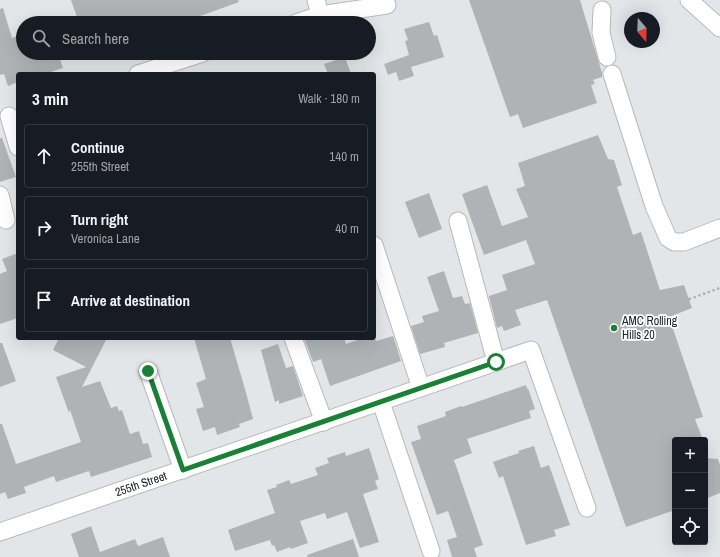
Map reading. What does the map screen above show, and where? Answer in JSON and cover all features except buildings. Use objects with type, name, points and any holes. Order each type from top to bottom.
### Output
[{"type":"street","points":[[689,0],[720,28]]},
{"type":"street","points":[[306,16],[318,8],[387,5]]},
{"type":"street","points":[[602,10],[601,33],[607,56]]},
{"type":"street","points":[[144,72],[181,60]]},
{"type":"street","points":[[612,74],[654,206],[668,238],[674,242],[684,242],[720,228]]},
{"type":"street","points":[[9,116],[16,140]]},
{"type":"street","points":[[0,195],[6,220]]},
{"type":"street","points":[[458,221],[496,362]]},
{"type":"street","points":[[376,251],[421,388]]},
{"type":"street","points":[[294,340],[324,422]]},
{"type":"street","name":"255th Street","points":[[0,532],[531,350],[587,508]]},
{"type":"street","points":[[148,371],[183,470]]},
{"type":"street","points":[[381,402],[431,551]]},
{"type":"path","points":[[689,299],[720,288]]},
{"type":"place","name":"AMC Rolling Hills 20","points":[[614,328]]},
{"type":"route","points":[[148,371],[183,470],[496,362]]}]
